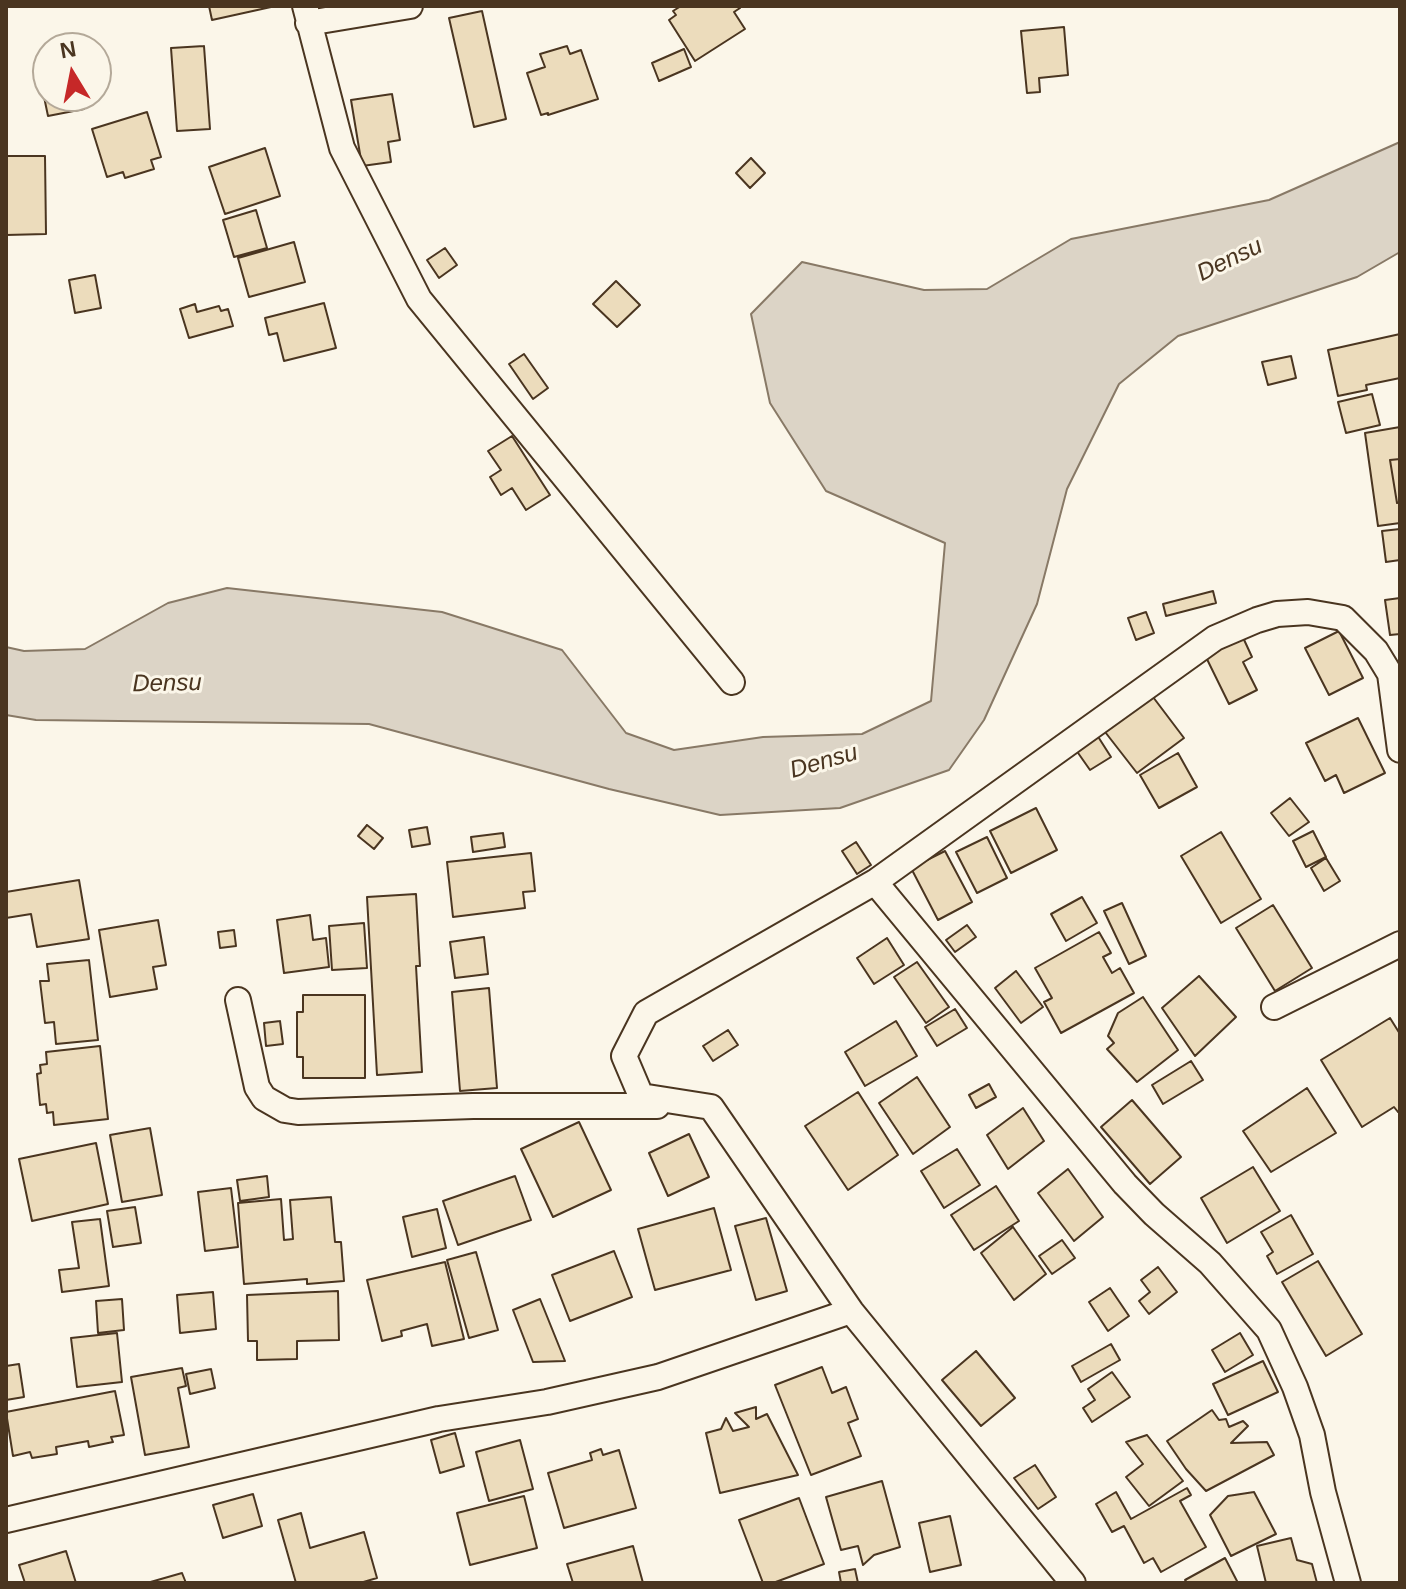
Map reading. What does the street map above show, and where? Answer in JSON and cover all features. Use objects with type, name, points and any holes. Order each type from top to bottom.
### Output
[{"type":"street","points":[[410,6],[307,15],[342,148],[419,299],[732,682]]},
{"type":"street","points":[[1063,1581],[851,1311],[711,1107],[641,1096],[624,1056],[646,1013],[875,882],[1215,638],[1277,614],[1308,612],[1343,618],[1376,651],[1390,674],[1400,750]]},
{"type":"street","points":[[875,882],[1125,1184],[1210,1263],[1269,1330],[1295,1387],[1312,1435],[1323,1492],[1348,1583]]},
{"type":"street","points":[[1274,1007],[1400,944]]},
{"type":"street","points":[[238,1000],[257,1087],[264,1098],[285,1110],[473,1106],[711,1107]]},
{"type":"street","points":[[6,1520],[439,1419],[547,1402],[658,1377],[851,1311]]},
{"type":"water","name":"Densu","points":[[1400,142],[1400,252],[1357,277],[1178,336],[1119,384],[1067,489],[1037,604],[984,720],[949,770],[840,808],[720,815],[609,789],[369,724],[36,720],[6,715],[6,647],[24,651],[85,649],[168,603],[227,588],[442,612],[562,650],[626,733],[674,750],[763,737],[862,734],[931,701],[945,543],[826,491],[770,403],[751,314],[802,262],[924,290],[987,289],[1071,239],[1269,200]]},
{"type":"building","points":[[209,6],[271,6],[271,7],[212,20]]},
{"type":"building","points":[[681,6],[738,6],[740,8],[734,12],[745,29],[695,61],[669,20],[676,15],[673,11]]},
{"type":"building","points":[[482,11],[506,119],[474,127],[449,18]]},
{"type":"building","points":[[1064,27],[1068,75],[1039,78],[1040,92],[1027,93],[1021,31]]},
{"type":"building","points":[[204,46],[210,129],[177,131],[171,48]]},
{"type":"building","points":[[567,46],[570,54],[581,50],[598,99],[541,115],[527,73],[545,67],[540,54]]},
{"type":"building","points":[[684,49],[691,67],[659,81],[652,63]]},
{"type":"building","points":[[392,94],[400,140],[388,142],[391,162],[362,166],[351,100]]},
{"type":"building","points":[[47,112],[69,112],[48,116]]},
{"type":"building","points":[[147,112],[161,157],[151,160],[154,169],[125,178],[123,172],[107,177],[92,129]]},
{"type":"building","points":[[265,148],[280,196],[225,214],[209,167]]},
{"type":"building","points":[[6,156],[45,156],[46,234],[6,235]]},
{"type":"building","points":[[751,158],[765,173],[750,188],[736,173]]},
{"type":"building","points":[[256,210],[267,248],[234,257],[223,220]]},
{"type":"building","points":[[294,242],[305,282],[249,297],[238,258]]},
{"type":"building","points":[[445,248],[457,265],[439,278],[427,260]]},
{"type":"building","points":[[95,275],[101,308],[75,313],[69,280]]},
{"type":"building","points":[[616,281],[640,305],[617,327],[593,304]]},
{"type":"building","points":[[324,303],[336,348],[284,361],[277,333],[269,335],[265,318]]},
{"type":"building","points":[[195,304],[197,312],[219,306],[221,311],[228,309],[233,326],[189,338],[180,309]]},
{"type":"building","points":[[1400,334],[1400,378],[1366,385],[1367,390],[1338,396],[1328,350]]},
{"type":"building","points":[[524,354],[548,388],[533,399],[509,364]]},
{"type":"building","points":[[1291,356],[1296,378],[1268,385],[1262,362]]},
{"type":"building","points":[[1372,394],[1380,425],[1346,433],[1338,402]]},
{"type":"building","points":[[1400,427],[1400,459],[1390,460],[1397,503],[1400,502],[1400,523],[1378,526],[1365,433]]},
{"type":"building","points":[[512,436],[550,495],[526,510],[512,488],[501,495],[490,477],[501,470],[488,451]]},
{"type":"building","points":[[1400,459],[1400,502],[1397,503],[1390,460]]},
{"type":"building","points":[[1400,529],[1400,560],[1386,562],[1382,531]]},
{"type":"building","points":[[1213,591],[1216,603],[1166,616],[1163,604]]},
{"type":"building","points":[[1400,598],[1400,634],[1390,635],[1385,600]]},
{"type":"building","points":[[1146,612],[1154,633],[1136,640],[1128,618]]},
{"type":"building","points":[[1240,631],[1252,657],[1243,662],[1257,690],[1229,704],[1202,649]]},
{"type":"building","points":[[1339,631],[1363,678],[1329,695],[1305,648]]},
{"type":"building","points":[[1150,693],[1184,738],[1137,773],[1102,728]]},
{"type":"building","points":[[1358,718],[1385,773],[1344,793],[1336,775],[1325,781],[1306,743]]},
{"type":"building","points":[[1097,735],[1111,757],[1090,770],[1076,750]]},
{"type":"building","points":[[1178,753],[1197,787],[1159,808],[1140,775]]},
{"type":"building","points":[[1290,798],[1309,822],[1289,836],[1271,813]]},
{"type":"building","points":[[1036,808],[1057,850],[1011,873],[990,831]]},
{"type":"building","points":[[367,825],[383,838],[374,849],[358,836]]},
{"type":"building","points":[[427,827],[430,844],[412,847],[409,830]]},
{"type":"building","points":[[1313,831],[1326,857],[1306,867],[1293,841]]},
{"type":"building","points":[[1221,832],[1261,899],[1221,923],[1181,856]]},
{"type":"building","points":[[503,833],[505,847],[473,852],[471,837]]},
{"type":"building","points":[[987,837],[1007,878],[977,893],[956,852]]},
{"type":"building","points":[[856,842],[871,865],[857,874],[842,851]]},
{"type":"building","points":[[945,851],[972,902],[938,920],[911,868]]},
{"type":"building","points":[[531,853],[535,891],[523,892],[525,908],[453,917],[447,862]]},
{"type":"building","points":[[1326,858],[1340,881],[1324,891],[1311,868]]},
{"type":"building","points":[[79,880],[89,939],[37,947],[31,914],[6,918],[6,892]]},
{"type":"building","points":[[416,894],[420,966],[416,966],[422,1072],[377,1075],[367,897]]},
{"type":"building","points":[[1082,897],[1097,923],[1066,941],[1051,914]]},
{"type":"building","points":[[1122,903],[1146,956],[1129,964],[1104,911]]},
{"type":"building","points":[[1273,905],[1312,968],[1275,991],[1236,928]]},
{"type":"building","points":[[310,915],[313,940],[326,938],[329,967],[284,973],[277,920]]},
{"type":"building","points":[[158,920],[166,965],[153,967],[157,989],[110,997],[99,930]]},
{"type":"building","points":[[364,923],[367,968],[332,970],[329,926]]},
{"type":"building","points":[[967,925],[976,937],[955,952],[946,940]]},
{"type":"building","points":[[234,930],[236,946],[220,948],[218,932]]},
{"type":"building","points":[[1099,932],[1111,953],[1103,957],[1112,973],[1120,968],[1134,993],[1061,1033],[1044,1002],[1052,998],[1035,968]]},
{"type":"building","points":[[484,937],[488,974],[455,978],[450,942]]},
{"type":"building","points":[[887,938],[904,965],[874,984],[857,958]]},
{"type":"building","points":[[89,960],[98,1040],[56,1044],[54,1022],[45,1023],[40,981],[49,981],[47,964]]},
{"type":"building","points":[[917,962],[949,1007],[926,1023],[894,977]]},
{"type":"building","points":[[1016,971],[1043,1007],[1021,1023],[995,988]]},
{"type":"building","points":[[1199,976],[1236,1017],[1195,1056],[1162,1008]]},
{"type":"building","points":[[489,988],[497,1088],[460,1091],[452,992]]},
{"type":"building","points":[[303,995],[365,995],[365,1078],[303,1078],[303,1057],[297,1057],[297,1012],[303,1012]]},
{"type":"building","points":[[1143,997],[1178,1050],[1137,1082],[1107,1049],[1114,1043],[1108,1036],[1118,1013]]},
{"type":"building","points":[[955,1009],[967,1028],[937,1046],[925,1027]]},
{"type":"building","points":[[1390,1018],[1400,1034],[1400,1110],[1398,1112],[1394,1107],[1362,1127],[1321,1060]]},
{"type":"building","points":[[280,1021],[283,1044],[266,1046],[264,1023]]},
{"type":"building","points":[[896,1021],[917,1056],[865,1086],[845,1052]]},
{"type":"building","points":[[728,1030],[738,1045],[713,1061],[703,1046]]},
{"type":"building","points":[[100,1046],[108,1119],[54,1125],[53,1112],[47,1113],[46,1104],[40,1105],[37,1074],[41,1073],[40,1065],[47,1064],[46,1052]]},
{"type":"building","points":[[1191,1061],[1203,1080],[1163,1104],[1152,1085]]},
{"type":"building","points":[[917,1077],[950,1127],[913,1154],[879,1103]]},
{"type":"building","points":[[989,1084],[996,1097],[976,1108],[969,1095]]},
{"type":"building","points":[[1307,1088],[1336,1133],[1271,1172],[1243,1131]]},
{"type":"building","points":[[858,1092],[898,1155],[848,1190],[805,1126]]},
{"type":"building","points":[[1132,1100],[1181,1157],[1150,1184],[1101,1127]]},
{"type":"building","points":[[1023,1108],[1044,1141],[1008,1169],[987,1135]]},
{"type":"building","points":[[579,1122],[611,1190],[553,1217],[521,1149]]},
{"type":"building","points":[[150,1128],[162,1195],[122,1202],[110,1135]]},
{"type":"building","points":[[689,1134],[709,1177],[668,1196],[649,1153]]},
{"type":"building","points":[[96,1143],[108,1204],[32,1221],[19,1159]]},
{"type":"building","points":[[957,1149],[980,1185],[944,1208],[921,1171]]},
{"type":"building","points":[[1253,1167],[1280,1211],[1227,1243],[1201,1198]]},
{"type":"building","points":[[1068,1169],[1103,1217],[1074,1241],[1038,1193]]},
{"type":"building","points":[[267,1176],[269,1197],[240,1201],[237,1180]]},
{"type":"building","points":[[515,1176],[531,1220],[458,1245],[443,1201]]},
{"type":"building","points":[[996,1186],[1019,1221],[974,1250],[951,1215]]},
{"type":"building","points":[[231,1188],[238,1247],[205,1251],[198,1192]]},
{"type":"building","points":[[331,1197],[335,1242],[341,1242],[344,1281],[307,1284],[307,1279],[244,1284],[238,1203],[281,1199],[284,1240],[293,1239],[290,1200]]},
{"type":"building","points":[[135,1207],[141,1243],[113,1247],[107,1211]]},
{"type":"building","points":[[714,1208],[731,1270],[655,1290],[638,1229]]},
{"type":"building","points":[[437,1209],[446,1248],[412,1257],[403,1217]]},
{"type":"building","points":[[1291,1215],[1313,1254],[1277,1274],[1267,1256],[1273,1252],[1261,1232]]},
{"type":"building","points":[[766,1218],[787,1291],[756,1300],[735,1226]]},
{"type":"building","points":[[100,1219],[109,1286],[62,1292],[59,1270],[79,1268],[72,1222]]},
{"type":"building","points":[[1013,1227],[1046,1274],[1014,1300],[981,1253]]},
{"type":"building","points":[[1062,1240],[1075,1258],[1052,1274],[1039,1256]]},
{"type":"building","points":[[614,1251],[632,1297],[570,1321],[552,1275]]},
{"type":"building","points":[[476,1252],[498,1330],[469,1338],[447,1260]]},
{"type":"building","points":[[1318,1261],[1362,1334],[1326,1356],[1282,1282]]},
{"type":"building","points":[[445,1262],[464,1339],[432,1346],[427,1324],[401,1331],[402,1336],[382,1341],[367,1280]]},
{"type":"building","points":[[1158,1267],[1177,1292],[1149,1314],[1139,1301],[1150,1292],[1141,1280]]},
{"type":"building","points":[[1110,1288],[1129,1316],[1108,1331],[1089,1302]]},
{"type":"building","points":[[338,1291],[339,1340],[297,1341],[297,1359],[257,1360],[257,1341],[248,1341],[247,1295]]},
{"type":"building","points":[[213,1292],[216,1329],[180,1333],[177,1295]]},
{"type":"building","points":[[122,1299],[124,1330],[98,1333],[96,1301]]},
{"type":"building","points":[[540,1299],[565,1361],[533,1362],[513,1310]]},
{"type":"building","points":[[117,1333],[122,1382],[77,1387],[71,1338]]},
{"type":"building","points":[[1240,1333],[1253,1355],[1225,1372],[1212,1350]]},
{"type":"building","points":[[1111,1344],[1120,1360],[1081,1382],[1072,1366]]},
{"type":"building","points":[[976,1351],[1015,1398],[981,1426],[942,1380]]},
{"type":"building","points":[[1263,1361],[1278,1392],[1228,1415],[1213,1384]]},
{"type":"building","points":[[19,1364],[24,1397],[6,1400],[6,1366]]},
{"type":"building","points":[[822,1367],[832,1393],[846,1387],[858,1419],[848,1423],[861,1456],[811,1475],[775,1385]]},
{"type":"building","points":[[182,1368],[186,1386],[178,1388],[189,1447],[145,1455],[131,1377]]},
{"type":"building","points":[[211,1369],[215,1388],[190,1394],[186,1374]]},
{"type":"building","points":[[1112,1372],[1130,1397],[1092,1422],[1083,1408],[1095,1400],[1088,1389]]},
{"type":"building","points":[[115,1391],[124,1435],[111,1437],[113,1442],[89,1447],[88,1441],[56,1447],[57,1454],[32,1458],[30,1452],[13,1456],[6,1412]]},
{"type":"building","points":[[756,1407],[756,1419],[767,1414],[798,1475],[720,1493],[706,1433],[721,1429],[726,1418],[733,1431],[749,1427],[735,1413]]},
{"type":"building","points":[[1212,1410],[1219,1420],[1226,1419],[1229,1427],[1243,1421],[1248,1426],[1231,1443],[1267,1442],[1274,1455],[1206,1491],[1167,1441]]},
{"type":"building","points":[[455,1433],[464,1466],[440,1473],[431,1440]]},
{"type":"building","points":[[1147,1435],[1183,1481],[1149,1506],[1126,1477],[1143,1464],[1126,1442]]},
{"type":"building","points":[[520,1440],[533,1489],[489,1501],[476,1452]]},
{"type":"building","points":[[601,1449],[603,1455],[619,1450],[636,1508],[564,1528],[548,1473],[592,1460],[590,1453]]},
{"type":"building","points":[[1035,1465],[1056,1497],[1038,1509],[1014,1478]]},
{"type":"building","points":[[882,1481],[900,1547],[874,1555],[863,1565],[858,1546],[841,1550],[826,1497]]},
{"type":"building","points":[[1187,1488],[1191,1495],[1180,1501],[1206,1547],[1161,1572],[1153,1558],[1144,1563],[1124,1526],[1112,1532],[1096,1504],[1116,1492],[1131,1519]]},
{"type":"building","points":[[1254,1492],[1276,1534],[1231,1556],[1210,1515],[1228,1496]]},
{"type":"building","points":[[253,1494],[262,1526],[223,1538],[213,1505]]},
{"type":"building","points":[[524,1496],[537,1548],[470,1565],[457,1513]]},
{"type":"building","points":[[799,1498],[824,1564],[773,1583],[763,1583],[739,1520]]},
{"type":"building","points":[[301,1513],[310,1548],[364,1532],[377,1578],[360,1583],[296,1583],[278,1520]]},
{"type":"building","points":[[950,1516],[961,1565],[930,1572],[919,1523]]},
{"type":"building","points":[[1291,1538],[1297,1560],[1312,1564],[1317,1583],[1266,1583],[1257,1546]]},
{"type":"building","points":[[633,1546],[643,1583],[573,1583],[567,1564]]},
{"type":"building","points":[[66,1551],[76,1583],[25,1583],[19,1565]]},
{"type":"building","points":[[1225,1558],[1238,1583],[1187,1583],[1185,1580]]},
{"type":"building","points":[[855,1569],[858,1583],[841,1583],[839,1572]]},
{"type":"building","points":[[182,1573],[186,1583],[147,1583]]}]
